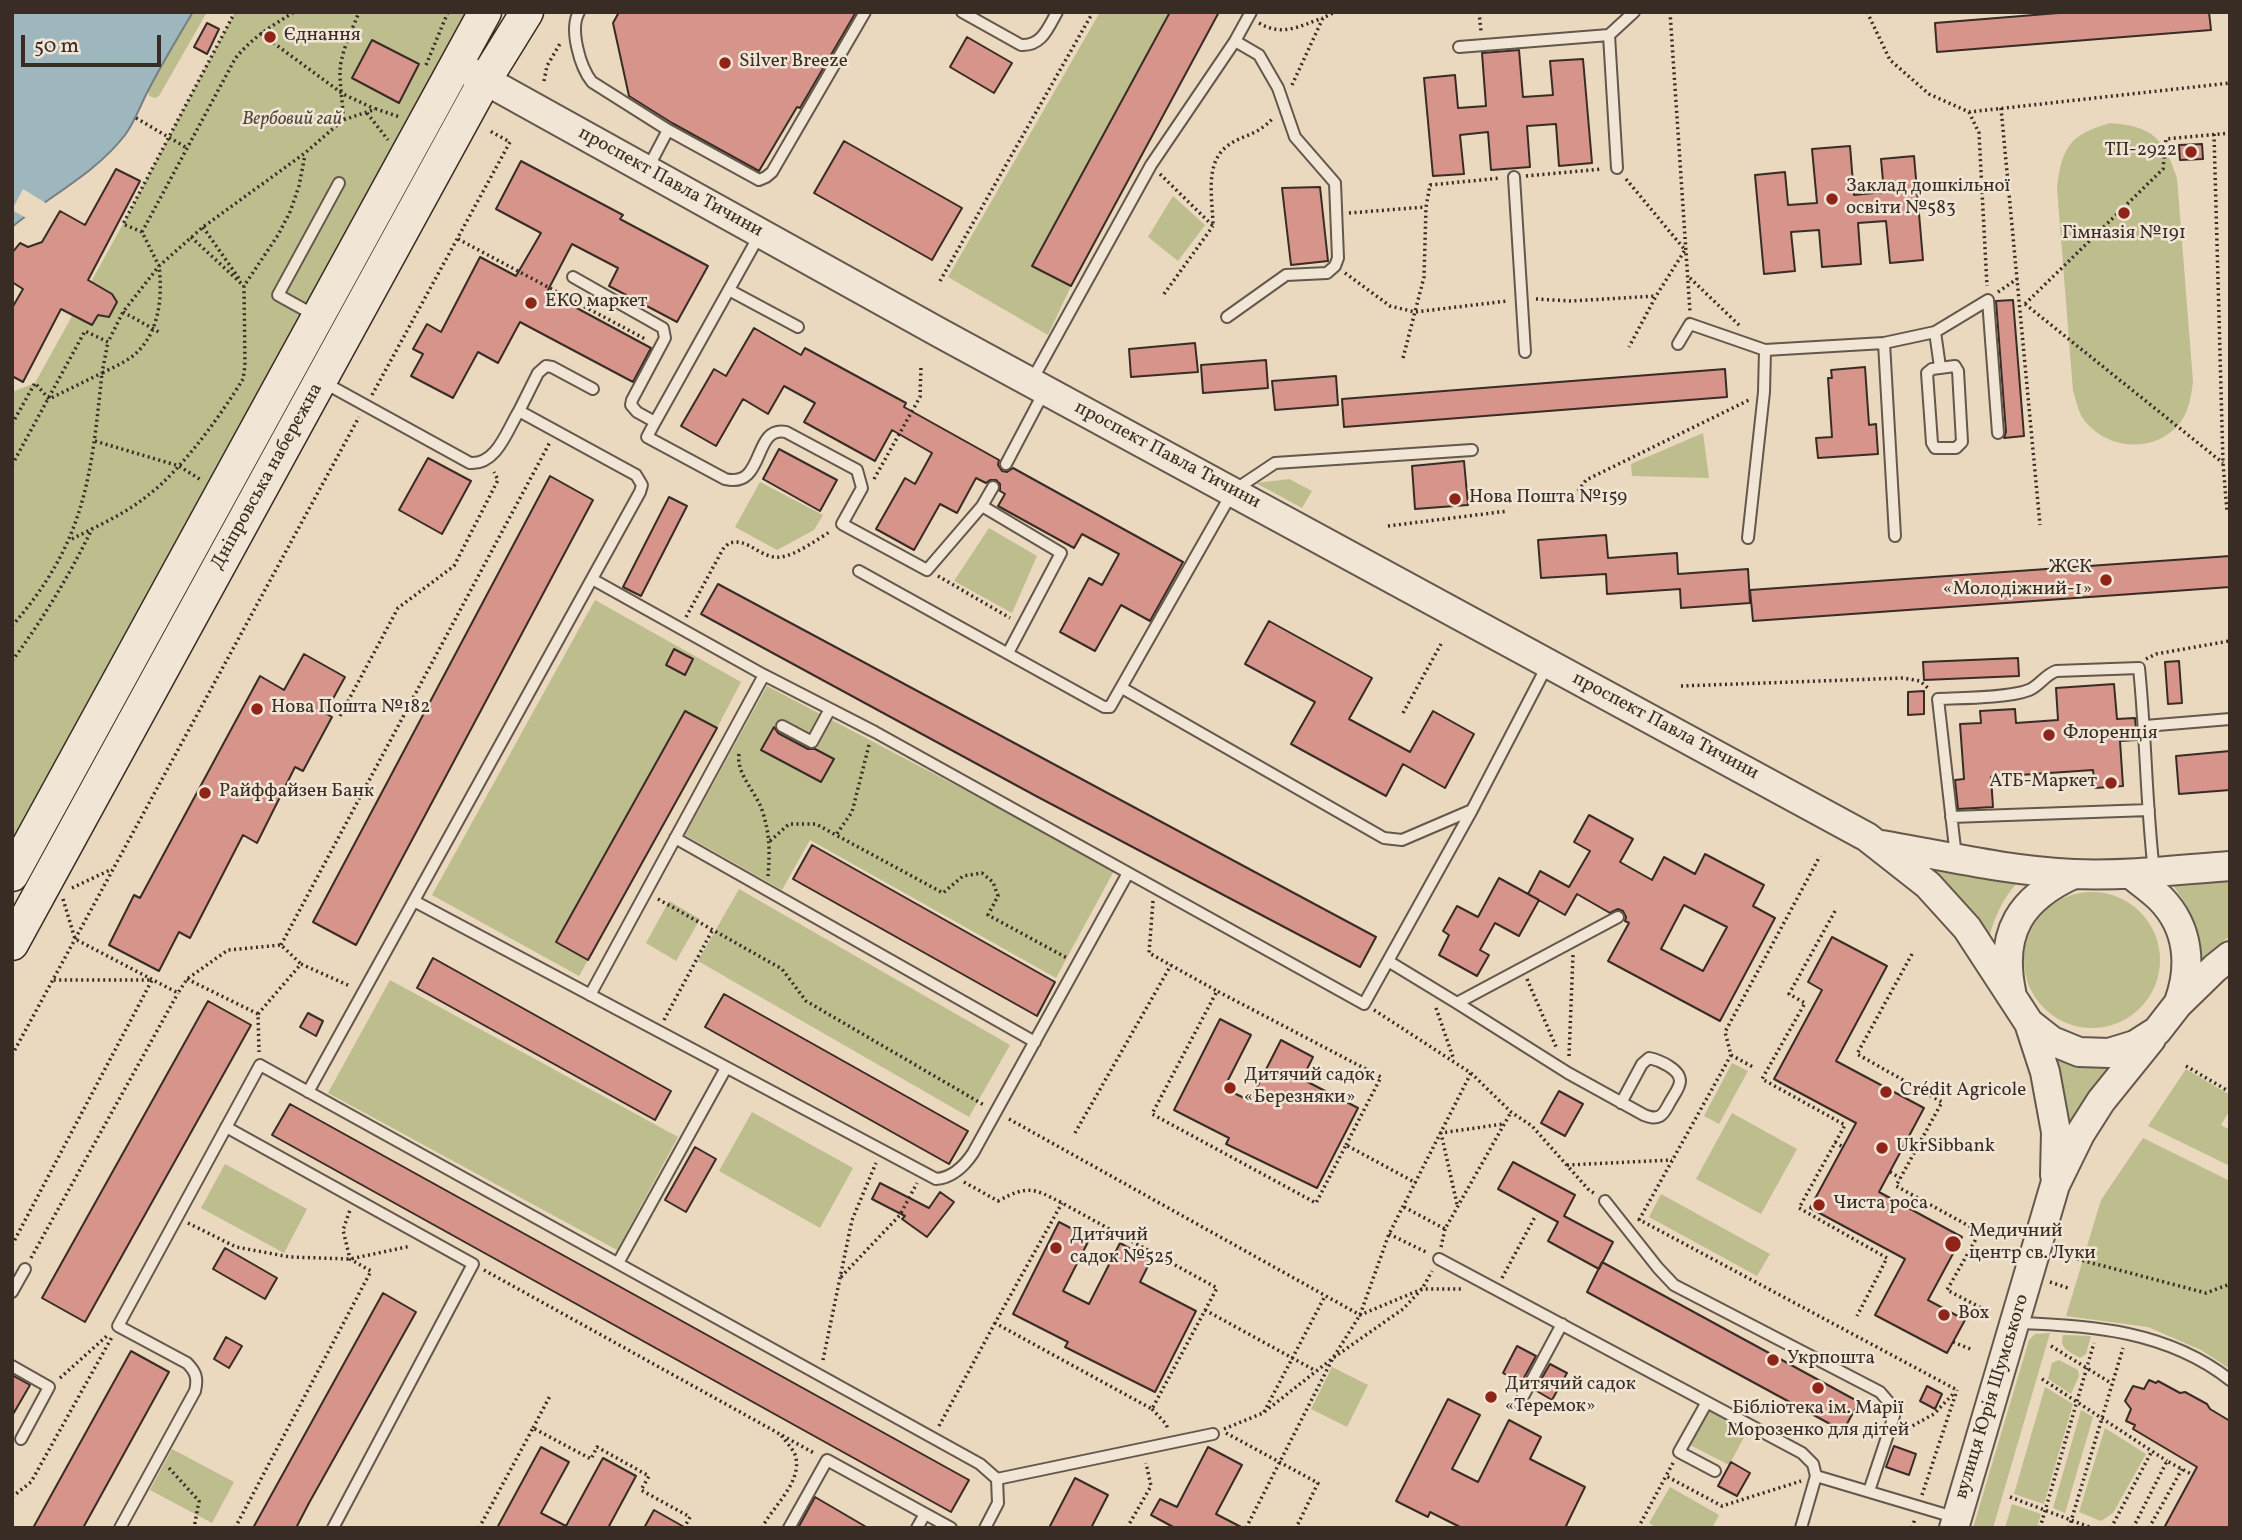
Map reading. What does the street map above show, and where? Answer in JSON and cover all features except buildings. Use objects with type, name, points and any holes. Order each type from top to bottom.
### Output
[{"type":"main road","name":"Дніпровська набережна","points":[[12,875],[485,12]]},
{"type":"main road","name":"Дніпровська набережна","points":[[12,944],[485,80],[527,12]]},
{"type":"street","name":"проспект Павла Тичини","points":[[456,65],[1880,845],[1928,885],[1967,928],[2029,1023],[2052,1041],[2079,1052],[2109,1053],[2135,1045],[2157,1031],[2178,1004],[2230,956]]},
{"type":"street","name":"проспект Павла Тичини","points":[[1880,845],[2016,869],[2074,874],[2142,873],[2230,866]]},
{"type":"street","name":"проспект Павла Тичини","points":[[2142,873],[2175,916],[2184,937],[2188,960],[2186,983],[2178,1004]]},
{"type":"street","name":"проспект Павла Тичини","points":[[2012,995],[2007,969],[2009,942],[2019,917],[2036,897],[2058,881],[2074,874]]},
{"type":"street","name":"вулиця Юрія Шумського","points":[[2029,1023],[2045,1072],[2056,1132],[2055,1185]]},
{"type":"street","name":"вулиця Юрія Шумського","points":[[1955,1523],[2055,1185],[2080,1134],[2101,1101],[2157,1031]]},
{"type":"lane","points":[[579,12],[573,31],[586,75],[592,82],[668,131],[759,180],[772,172],[865,12]]},
{"type":"lane","points":[[962,12],[1021,45],[1030,46],[1042,38],[1057,12]]},
{"type":"lane","points":[[1459,47],[1609,36],[1634,12]]},
{"type":"lane","points":[[1006,464],[1038,386],[1151,166],[1250,15]]},
{"type":"lane","points":[[1609,36],[1617,168]]},
{"type":"lane","points":[[1227,317],[1286,275],[1327,273],[1335,266],[1338,258],[1335,183],[1295,137],[1278,88],[1259,55],[1235,41]]},
{"type":"lane","points":[[646,170],[668,131]]},
{"type":"lane","points":[[1514,177],[1525,352]]},
{"type":"lane","points":[[319,317],[278,295],[339,183]]},
{"type":"lane","points":[[761,234],[647,437],[725,479],[734,481],[742,480],[748,475],[769,435],[780,430],[786,432],[857,470],[862,488],[842,524],[927,570],[982,506],[993,487]]},
{"type":"lane","points":[[573,277],[659,324],[666,333],[631,405],[637,412],[655,422]]},
{"type":"lane","points":[[729,290],[799,327]]},
{"type":"lane","points":[[1678,344],[1690,324],[1765,350],[1884,343],[1935,332],[1988,300],[1998,433]]},
{"type":"lane","points":[[1935,332],[1940,367]]},
{"type":"lane","points":[[1884,343],[1895,536]]},
{"type":"lane","points":[[1748,538],[1764,392],[1765,350]]},
{"type":"lane","points":[[320,381],[470,463],[479,464],[493,455],[538,373],[546,366],[593,389]]},
{"type":"lane","points":[[1955,366],[1958,371],[1962,438],[1959,446],[1935,449],[1932,443],[1927,373],[1940,367],[1955,366]]},
{"type":"lane","points":[[309,1092],[640,492],[642,485],[636,475],[519,411]]},
{"type":"lane","points":[[859,571],[1104,707],[1112,705],[1233,491],[1275,463],[1472,450]]},
{"type":"lane","points":[[982,506],[1061,552],[1008,653]]},
{"type":"lane","points":[[592,579],[764,675],[875,732],[1364,1004],[1472,810],[1549,663]]},
{"type":"lane","points":[[1956,858],[1938,699],[2032,690],[2051,673],[2062,670],[2138,668],[2145,726],[2149,810],[2142,873]]},
{"type":"lane","points":[[590,995],[764,675]]},
{"type":"lane","points":[[1122,688],[1384,838],[1402,839],[1472,810]]},
{"type":"lane","points":[[782,726],[812,742],[830,709]]},
{"type":"lane","points":[[2145,726],[2230,719]]},
{"type":"lane","points":[[1951,817],[2149,810]]},
{"type":"lane","points":[[675,838],[1035,1042]]},
{"type":"lane","points":[[414,901],[936,1179],[951,1174],[966,1163],[973,1153],[1128,873]]},
{"type":"lane","points":[[1457,1003],[1618,917]]},
{"type":"lane","points":[[1388,961],[1568,1073],[1621,1103],[1651,1118],[1659,1117],[1665,1111],[1678,1086],[1679,1075],[1675,1070],[1649,1058],[1621,1103]]},
{"type":"lane","points":[[120,1528],[195,1391],[198,1380],[195,1371],[187,1363],[118,1326],[260,1065],[980,1464],[997,1479],[999,1503],[985,1528]]},
{"type":"lane","points":[[618,1263],[726,1068]]},
{"type":"lane","points":[[226,1127],[473,1264],[333,1528]]},
{"type":"lane","points":[[1605,1200],[1674,1286],[1880,1392],[1892,1406],[1894,1416],[1869,1491]]},
{"type":"lane","points":[[1439,1259],[1802,1453],[1813,1464],[1816,1476],[1801,1528]]},
{"type":"lane","points":[[12,1292],[25,1269]]},
{"type":"lane","points":[[2016,1323],[2058,1324],[2128,1333],[2190,1354],[2230,1380]]},
{"type":"lane","points":[[1519,1404],[1562,1324]]},
{"type":"lane","points":[[12,1366],[49,1387],[21,1438]]},
{"type":"lane","points":[[1707,1402],[1679,1452],[1715,1471]]},
{"type":"lane","points":[[997,1479],[1213,1434]]},
{"type":"lane","points":[[789,1528],[827,1460],[951,1528]]},
{"type":"lane","points":[[1816,1476],[1919,1507],[1955,1523]]},
{"type":"lane","points":[[917,1528],[925,1514]]},
{"type":"path","points":[[49,400],[129,359],[153,329],[159,309],[159,265],[142,232],[123,224],[235,12]]},
{"type":"path","points":[[142,232],[235,59],[260,33],[294,12]]},
{"type":"path","points":[[343,120],[340,72],[344,52],[359,12]]},
{"type":"path","points":[[424,71],[448,12]]},
{"type":"path","points":[[940,281],[1093,12]]},
{"type":"path","points":[[1250,15],[1273,31],[1291,29],[1335,12]]},
{"type":"path","points":[[1670,12],[1690,324]]},
{"type":"path","points":[[1867,12],[1890,60],[1929,94],[1969,112],[2230,83]]},
{"type":"path","points":[[1164,294],[1213,226],[1212,168],[1226,148],[1263,130],[1283,104],[1323,18]]},
{"type":"path","points":[[544,81],[547,66],[567,31],[573,31]]},
{"type":"path","points":[[260,33],[343,94],[402,118]]},
{"type":"path","points":[[2001,108],[2040,525]]},
{"type":"path","points":[[12,626],[46,583],[71,539],[83,505],[95,441],[108,342],[122,312],[159,265],[203,227],[305,153],[343,120],[376,109]]},
{"type":"path","points":[[367,112],[389,142]]},
{"type":"path","points":[[1969,112],[1979,132],[1988,300]]},
{"type":"path","points":[[136,118],[187,148]]},
{"type":"path","points":[[12,1055],[510,142],[488,130]]},
{"type":"path","points":[[2025,304],[2164,169],[2166,139],[2230,133]]},
{"type":"path","points":[[2214,134],[2223,463],[2227,512]]},
{"type":"path","points":[[244,286],[290,212],[299,186],[305,153]]},
{"type":"path","points":[[1151,166],[1213,226]]},
{"type":"path","points":[[1336,214],[1426,207]]},
{"type":"path","points":[[71,539],[131,508],[149,495],[179,466],[243,379],[244,286],[203,227]]},
{"type":"path","points":[[191,237],[244,286]]},
{"type":"path","points":[[457,239],[660,347]]},
{"type":"path","points":[[1629,347],[1656,296],[1685,250]]},
{"type":"path","points":[[1335,266],[1390,306],[1415,312],[1522,299],[1571,301],[1656,296]]},
{"type":"path","points":[[1688,277],[1765,350]]},
{"type":"path","points":[[1988,300],[2017,279]]},
{"type":"path","points":[[2019,304],[2025,304],[2223,463]]},
{"type":"path","points":[[122,312],[159,332]]},
{"type":"path","points":[[12,465],[85,331],[108,342]]},
{"type":"path","points":[[862,488],[870,486],[920,397],[921,367]]},
{"type":"path","points":[[12,424],[35,383],[49,400]]},
{"type":"path","points":[[1578,491],[1586,480],[1764,392]]},
{"type":"path","points":[[281,945],[555,431]]},
{"type":"path","points":[[95,441],[179,466],[203,481]]},
{"type":"path","points":[[340,716],[398,608],[454,566],[498,480],[486,461]]},
{"type":"path","points":[[1388,526],[1508,511]]},
{"type":"path","points":[[680,628],[723,549],[729,543],[742,542],[767,555],[782,557],[842,524]]},
{"type":"path","points":[[12,661],[73,569],[93,527]]},
{"type":"path","points":[[927,570],[1022,625]]},
{"type":"path","points":[[2138,668],[2151,656],[2230,642]]},
{"type":"path","points":[[1403,713],[1441,644]]},
{"type":"path","points":[[1681,686],[1903,678],[1920,681],[1938,699]]},
{"type":"path","points":[[836,835],[852,812],[866,752],[875,732]]},
{"type":"path","points":[[739,750],[738,763],[762,808],[770,841],[767,890]]},
{"type":"path","points":[[770,841],[789,824],[816,824],[943,893],[963,876],[982,873],[993,882],[998,896],[988,915],[1078,964]]},
{"type":"path","points":[[1639,1220],[1731,1055],[1725,1032],[1820,856]]},
{"type":"path","points":[[113,869],[61,893],[75,939],[178,993]]},
{"type":"path","points":[[1158,890],[1151,904],[1149,953],[1381,1077],[1316,1203],[1152,1114],[1217,991]]},
{"type":"path","points":[[646,892],[782,969],[806,1001],[996,1112],[1360,1315]]},
{"type":"path","points":[[1835,912],[1789,994],[1805,1003],[1762,1079],[1845,1125],[1798,1208],[1887,1258],[1857,1316]]},
{"type":"path","points":[[658,1031],[713,929]]},
{"type":"path","points":[[1568,1073],[1573,943]]},
{"type":"path","points":[[25,1269],[187,979],[228,950],[281,945],[301,964],[363,992]]},
{"type":"path","points":[[1912,954],[1857,1054],[1942,1102],[1896,1186],[1980,1232],[1947,1290],[1989,1312]]},
{"type":"path","points":[[260,1065],[258,1014],[301,964]]},
{"type":"path","points":[[1075,1133],[1171,965]]},
{"type":"path","points":[[1522,969],[1568,1073]]},
{"type":"path","points":[[187,979],[258,1014]]},
{"type":"path","points":[[52,980],[152,980]]},
{"type":"path","points":[[12,1245],[152,980]]},
{"type":"path","points":[[1429,985],[1455,1062]]},
{"type":"path","points":[[1364,1004],[1471,1073],[1511,1112],[1532,1126],[1587,1189],[1639,1220],[1957,1390]]},
{"type":"path","points":[[1731,1055],[1753,1067]]},
{"type":"path","points":[[2186,1066],[2230,1093]]},
{"type":"path","points":[[1246,1528],[1333,1358],[1360,1315],[1389,1234],[1471,1073]]},
{"type":"path","points":[[1404,1206],[1446,1229],[1511,1112]]},
{"type":"path","points":[[1441,1133],[1504,1124]]},
{"type":"path","points":[[1441,1133],[1458,1206]]},
{"type":"path","points":[[1835,1142],[1843,1147]]},
{"type":"path","points":[[1346,1145],[1416,1183]]},
{"type":"path","points":[[820,1375],[852,1220],[881,1151]]},
{"type":"path","points":[[1567,1165],[1672,1160]]},
{"type":"path","points":[[1890,1172],[1900,1178]]},
{"type":"path","points":[[840,1278],[900,1215],[922,1173]]},
{"type":"path","points":[[951,1174],[998,1201],[1018,1190],[1038,1190],[1217,1288],[1152,1409]]},
{"type":"path","points":[[235,1528],[371,1271],[350,1259],[343,1230],[355,1198]]},
{"type":"path","points":[[932,1437],[1062,1203]]},
{"type":"path","points":[[1360,1315],[1422,1289],[1497,1289],[1536,1215]]},
{"type":"path","points":[[177,1218],[236,1248],[290,1257],[350,1259],[433,1241]]},
{"type":"path","points":[[1296,1528],[1318,1483],[1222,1430],[1263,1413],[1333,1358],[1403,1309],[1422,1289],[1439,1259],[1389,1234]]},
{"type":"path","points":[[2077,1259],[2206,1293],[2230,1284]]},
{"type":"path","points":[[473,1264],[827,1460]]},
{"type":"path","points":[[1263,1413],[1325,1296]]},
{"type":"path","points":[[1205,1310],[1316,1371]]},
{"type":"path","points":[[995,1324],[1152,1409],[1166,1424],[1172,1443]]},
{"type":"path","points":[[1846,1331],[1849,1325]]},
{"type":"path","points":[[49,1387],[118,1326]]},
{"type":"path","points":[[12,1497],[30,1482],[118,1326]]},
{"type":"path","points":[[2039,1528],[2100,1328]]},
{"type":"path","points":[[2068,1528],[2128,1333]]},
{"type":"path","points":[[1953,1342],[1973,1350]]},
{"type":"path","points":[[2051,1346],[2111,1383]]},
{"type":"path","points":[[2042,1379],[2167,1461],[2193,1475]]},
{"type":"path","points":[[1885,1441],[1934,1414],[1957,1390]]},
{"type":"path","points":[[1912,1528],[1957,1390]]},
{"type":"path","points":[[479,1528],[551,1394]]},
{"type":"path","points":[[533,1428],[591,1459],[597,1447],[649,1476],[641,1490],[690,1517],[684,1528]]},
{"type":"path","points":[[762,1528],[792,1483],[796,1469],[796,1457],[780,1433]]},
{"type":"path","points":[[1127,1528],[1151,1486],[1143,1450]]},
{"type":"path","points":[[2111,1528],[2152,1451]]},
{"type":"path","points":[[1638,1528],[1679,1452]]},
{"type":"path","points":[[159,1457],[199,1501],[194,1528]]},
{"type":"path","points":[[2133,1528],[2167,1461]]},
{"type":"path","points":[[2149,1528],[2182,1469]]},
{"type":"path","points":[[1667,1476],[1722,1506],[1816,1476]]},
{"type":"path","points":[[2010,1497],[2092,1528]]},
{"type":"green space","points":[[193,12],[207,12],[159,96],[149,96],[148,90]]},
{"type":"green space","name":"Вербовий гай","points":[[235,12],[466,12],[12,840],[12,392],[35,383]]},
{"type":"green space","points":[[1100,12],[1170,12],[1032,265],[1071,286],[1048,335],[948,277]]},
{"type":"green space","points":[[2110,123],[2137,127],[2155,137],[2167,153],[2177,178],[2193,382],[2188,408],[2180,423],[2157,440],[2143,444],[2116,442],[2091,428],[2082,417],[2073,391],[2057,188],[2062,162],[2070,144],[2086,132]]},
{"type":"green space","points":[[1173,196],[1205,225],[1178,261],[1148,237]]},
{"type":"green space","points":[[1703,433],[1709,478],[1632,476],[1631,464]]},
{"type":"green space","points":[[1289,479],[1312,491],[1302,508],[1256,483]]},
{"type":"green space","points":[[760,482],[823,515],[814,530],[777,550],[735,527]]},
{"type":"green space","points":[[989,528],[1037,556],[1012,613],[954,581]]},
{"type":"green space","points":[[595,600],[741,682],[717,728],[685,711],[556,941],[588,960],[579,976],[432,895]]},
{"type":"green space","points":[[767,686],[1115,869],[1056,978],[810,840],[782,890],[685,835]]},
{"type":"green space","points":[[1933,871],[2016,884],[1999,911],[1988,941],[1964,903]]},
{"type":"green space","points":[[2230,880],[2230,936],[2199,960],[2192,920],[2173,885]]},
{"type":"green space","points":[[739,889],[1010,1045],[969,1117],[698,961]]},
{"type":"green space","points":[[2092,892],[2118,897],[2140,912],[2155,934],[2160,960],[2155,986],[2140,1008],[2118,1023],[2092,1028],[2066,1023],[2044,1008],[2029,986],[2024,960],[2029,934],[2044,912],[2066,897]]},
{"type":"green space","points":[[669,901],[700,919],[676,961],[646,943]]},
{"type":"green space","points":[[390,980],[678,1137],[617,1250],[328,1093]]},
{"type":"green space","points":[[2052,1057],[2080,1065],[2109,1067],[2091,1092],[2064,1143]]},
{"type":"green space","points":[[1732,1063],[1748,1071],[1719,1124],[1704,1116]]},
{"type":"green space","points":[[2186,1069],[2230,1095],[2230,1110],[2221,1125],[2230,1130],[2230,1166],[2148,1126]]},
{"type":"green space","points":[[752,1112],[853,1168],[820,1228],[719,1171]]},
{"type":"green space","points":[[1732,1113],[1797,1149],[1761,1214],[1696,1179]]},
{"type":"green space","points":[[2143,1138],[2230,1181],[2230,1369],[2201,1350],[2148,1327],[2066,1316],[2101,1200]]},
{"type":"green space","points":[[225,1164],[307,1209],[284,1253],[201,1208]]},
{"type":"green space","points":[[1661,1194],[1770,1254],[1757,1276],[1649,1217]]},
{"type":"green space","points":[[2050,1333],[1993,1528],[1973,1528],[2029,1340],[2035,1334]]},
{"type":"green space","points":[[2063,1335],[2091,1336],[2086,1354],[2080,1358],[2066,1349],[2062,1344]]},
{"type":"green space","points":[[2059,1360],[2078,1370],[2079,1376],[2071,1394],[2048,1379],[2052,1363]]},
{"type":"green space","points":[[1332,1367],[1368,1385],[1347,1427],[1311,1409]]},
{"type":"green space","points":[[2045,1387],[2073,1404],[2044,1504],[2014,1494]]},
{"type":"green space","points":[[1709,1408],[1749,1428],[1729,1465],[1690,1445]]},
{"type":"green space","points":[[2081,1410],[2093,1417],[2065,1513],[2053,1508]]},
{"type":"green space","points":[[2105,1428],[2146,1454],[2113,1513],[2101,1521],[2079,1512]]},
{"type":"green space","points":[[172,1449],[234,1482],[212,1523],[150,1490]]},
{"type":"green space","points":[[1670,1487],[1719,1515],[1712,1528],[1657,1528],[1649,1523]]},
{"type":"green space","points":[[2012,1504],[2041,1514],[2037,1528],[2005,1528]]},
{"type":"water","points":[[12,12],[193,12],[125,135],[86,173],[12,227]]},
{"type":"pier","points":[[23,189],[49,205],[28,219],[12,210]]},
{"type":"place","name":"Єднання","points":[[270,37]]},
{"type":"place","name":"Silver Breeze","points":[[725,63]]},
{"type":"place","name":"ТП-2922","points":[[2191,152]]},
{"type":"place","name":"Заклад дошкільної освіти №583","points":[[1832,199]]},
{"type":"place","name":"Гімназія №191","points":[[2124,213]]},
{"type":"place","name":"ЕКО маркет","points":[[531,303]]},
{"type":"place","name":"Нова Пошта №159","points":[[1455,499]]},
{"type":"place","name":"ЖСК «Молодіжний-1»","points":[[2106,580]]},
{"type":"place","name":"Нова Пошта №182","points":[[257,709]]},
{"type":"place","name":"Флоренція","points":[[2049,735]]},
{"type":"place","name":"АТБ-Маркет","points":[[2111,783]]},
{"type":"place","name":"Райффайзен Банк","points":[[205,793]]},
{"type":"place","name":"Дитячий садок «Березняки»","points":[[1230,1088]]},
{"type":"place","name":"Crédit Agricole","points":[[1886,1092]]},
{"type":"place","name":"UkrSibbank","points":[[1882,1148]]},
{"type":"place","name":"Чиста роса","points":[[1819,1205]]},
{"type":"place","name":"Медичний центр св. Луки","points":[[1953,1244]]},
{"type":"place","name":"Дитячий садок №525","points":[[1056,1248]]},
{"type":"place","name":"Box","points":[[1944,1315]]},
{"type":"place","name":"Укрпошта","points":[[1773,1360]]},
{"type":"place","name":"Бібліотека ім. Марії Морозенко для дітей","points":[[1818,1388]]},
{"type":"place","name":"Дитячий садок «Теремок»","points":[[1491,1397]]}]
